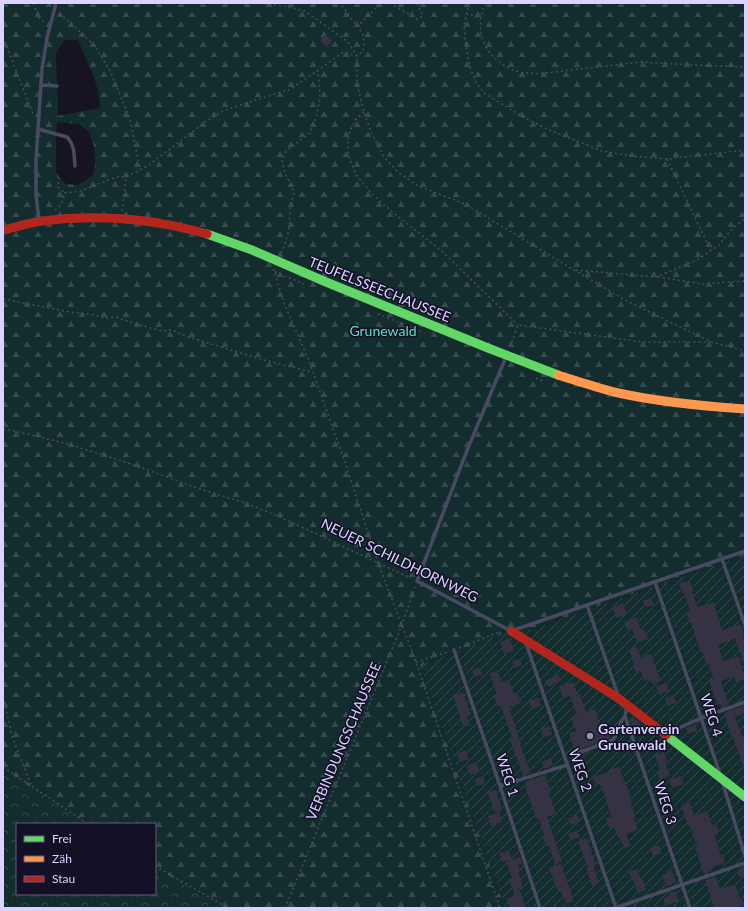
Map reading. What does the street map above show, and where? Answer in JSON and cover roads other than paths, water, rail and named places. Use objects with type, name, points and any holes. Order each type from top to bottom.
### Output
[{"type":"street","name":"TEUFELSSEECHAUSSEE","points":[[3,230],[39,222],[103,218],[157,223],[186,229],[206,234],[276,261],[506,356],[574,380],[635,396],[694,405],[745,409]]},
{"type":"street","name":"NEUER SCHILDHORNWEG","points":[[511,631],[618,698],[745,797]]},
{"type":"lane","points":[[39,222],[36,195],[36,160],[42,69],[56,3]]},
{"type":"lane","points":[[41,85],[57,86]]},
{"type":"lane","points":[[38,128],[67,137],[71,140],[73,144],[75,166]]},
{"type":"lane","name":"NEUER SCHILDHORNWEG","points":[[506,356],[468,448],[417,581],[511,631]]},
{"type":"lane","points":[[511,631],[745,551]]},
{"type":"lane","points":[[722,559],[745,625]]},
{"type":"lane","name":"WEG 4","points":[[655,582],[722,778],[745,856]]},
{"type":"lane","points":[[587,605],[618,698]]},
{"type":"lane","name":"WEG 2","points":[[525,639],[616,908]]},
{"type":"lane","name":"WEG 1","points":[[454,650],[540,908]]},
{"type":"lane","points":[[681,727],[745,702]]},
{"type":"lane","name":"WEG 3","points":[[627,705],[625,716],[690,908]]},
{"type":"lane","points":[[578,752],[613,740],[616,737],[620,722],[625,716]]},
{"type":"lane","points":[[500,786],[567,765]]},
{"type":"lane","points":[[616,908],[745,863]]},
{"type":"place","name":"Gartenverein Grunewald","points":[[590,736]]},
{"type":"park label","name":"Grunewald","points":[[383,330]]}]
